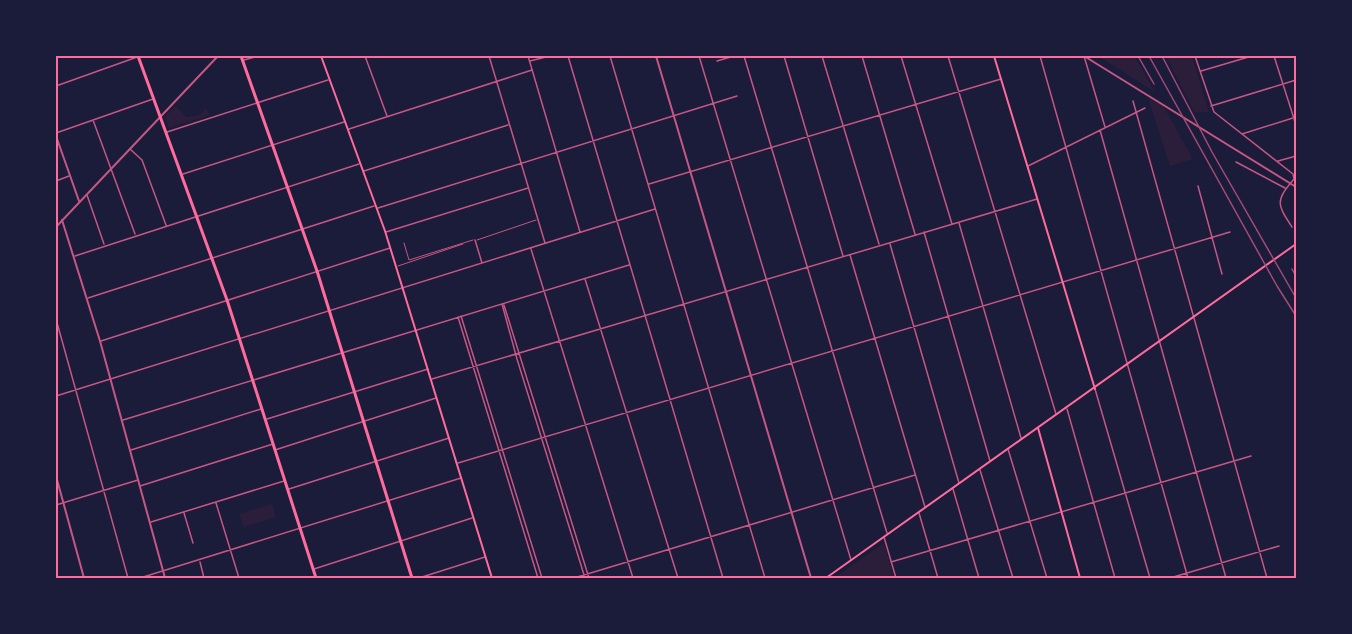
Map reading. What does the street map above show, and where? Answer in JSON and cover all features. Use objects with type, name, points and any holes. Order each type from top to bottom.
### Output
[{"type":"main road","points":[[139,56],[227,300],[315,579]]},
{"type":"main road","points":[[241,56],[303,228],[412,579]]},
{"type":"main road","points":[[321,56],[377,207],[492,579]]},
{"type":"main road","points":[[994,56],[1095,389]]},
{"type":"main road","points":[[826,579],[1296,244]]},
{"type":"main road","points":[[1038,428],[1080,579]]},
{"type":"street","points":[[56,86],[139,56]]},
{"type":"street","points":[[56,227],[218,56]]},
{"type":"street","points":[[243,61],[259,56]]},
{"type":"street","points":[[365,56],[387,117]]},
{"type":"street","points":[[489,56],[545,244]]},
{"type":"street","points":[[528,56],[580,233]]},
{"type":"street","points":[[530,61],[550,56]]},
{"type":"street","points":[[568,56],[723,579]]},
{"type":"street","points":[[610,56],[765,579]]},
{"type":"street","points":[[656,56],[811,579]]},
{"type":"street","points":[[699,56],[848,557],[852,560]]},
{"type":"street","points":[[717,61],[734,56]]},
{"type":"street","points":[[744,56],[888,534]]},
{"type":"street","points":[[784,56],[843,256]]},
{"type":"street","points":[[822,56],[879,246]]},
{"type":"street","points":[[862,56],[916,235]]},
{"type":"street","points":[[902,56],[952,224]]},
{"type":"street","points":[[948,56],[1057,415]]},
{"type":"street","points":[[1040,56],[1188,579]]},
{"type":"street","points":[[1084,56],[1215,134],[1296,187]]},
{"type":"street","points":[[1084,56],[1105,127]]},
{"type":"street","points":[[1195,56],[1214,112],[1293,174],[1294,179],[1279,198],[1279,207],[1292,227]]},
{"type":"street","points":[[1200,71],[1252,56]]},
{"type":"street","points":[[1274,56],[1282,84],[1296,118],[1296,124]]},
{"type":"street","points":[[1231,58],[1232,62]]},
{"type":"street","points":[[348,129],[532,70]]},
{"type":"street","points":[[166,132],[330,79]]},
{"type":"street","points":[[648,184],[1001,79]]},
{"type":"street","points":[[1211,106],[1296,80]]},
{"type":"street","points":[[87,299],[303,228],[737,96]]},
{"type":"street","points":[[80,201],[56,134],[153,98]]},
{"type":"street","points":[[1133,101],[1268,579]]},
{"type":"street","points":[[1027,167],[1145,108]]},
{"type":"street","points":[[1241,134],[1296,118]]},
{"type":"street","points":[[93,120],[135,236]]},
{"type":"street","points":[[181,174],[345,122]]},
{"type":"street","points":[[363,172],[510,125]]},
{"type":"street","points":[[1100,129],[1226,579]]},
{"type":"street","points":[[130,149],[142,160],[166,226]]},
{"type":"street","points":[[1277,162],[1296,156]]},
{"type":"street","points":[[1236,162],[1286,189]]},
{"type":"street","points":[[74,256],[360,164]]},
{"type":"street","points":[[56,181],[70,176]]},
{"type":"street","points":[[1198,186],[1222,274]]},
{"type":"street","points":[[385,233],[528,188]]},
{"type":"street","points":[[87,194],[105,246]]},
{"type":"street","points":[[431,379],[1037,199]]},
{"type":"street","points":[[56,396],[655,209]]},
{"type":"street","points":[[62,220],[111,379],[165,579]]},
{"type":"street","points":[[404,243],[409,260],[538,220]]},
{"type":"street","points":[[959,222],[1021,439]]},
{"type":"street","points":[[924,232],[990,462]]},
{"type":"street","points":[[457,464],[1230,232]]},
{"type":"street","points":[[475,240],[482,263]]},
{"type":"street","points":[[890,243],[959,483]]},
{"type":"street","points":[[396,267],[463,244]]},
{"type":"street","points":[[100,341],[390,248]]},
{"type":"street","points":[[531,248],[633,579]]},
{"type":"street","points":[[850,255],[925,508]]},
{"type":"street","points":[[122,420],[630,265]]},
{"type":"street","points":[[585,279],[678,579]]},
{"type":"street","points":[[503,303],[589,579]]},
{"type":"street","points":[[503,303],[515,354],[585,577]]},
{"type":"street","points":[[459,316],[540,579]]},
{"type":"street","points":[[56,319],[128,579]]},
{"type":"street","points":[[266,420],[428,369]]},
{"type":"street","points":[[1095,389],[1150,579]]},
{"type":"street","points":[[276,450],[437,398]]},
{"type":"street","points":[[130,450],[262,408]]},
{"type":"street","points":[[1066,408],[1115,579]]},
{"type":"street","points":[[288,490],[449,438]]},
{"type":"street","points":[[140,486],[273,443]]},
{"type":"street","points":[[1008,449],[1047,579]]},
{"type":"street","points":[[891,562],[1251,456]]},
{"type":"street","points":[[980,469],[1013,579]]},
{"type":"street","points":[[574,579],[915,475]]},
{"type":"street","points":[[56,476],[84,579]]},
{"type":"street","points":[[140,579],[461,477]]},
{"type":"street","points":[[56,505],[138,480]]},
{"type":"street","points":[[150,522],[285,480]]},
{"type":"street","points":[[953,488],[979,579]]},
{"type":"street","points":[[216,502],[239,579]]},
{"type":"street","points":[[184,512],[193,543]]},
{"type":"street","points":[[919,512],[938,579]]},
{"type":"street","points":[[313,569],[473,517]]},
{"type":"street","points":[[884,536],[896,579]]},
{"type":"street","points":[[1170,579],[1279,546]]},
{"type":"street","points":[[419,579],[486,557]]},
{"type":"street","points":[[200,561],[204,579]]},
{"type":"shaded area","points":[[1098,56],[1134,56],[1155,92]]},
{"type":"shaded area","points":[[1166,56],[1192,56],[1209,112],[1194,112]]},
{"type":"shaded area","points":[[1148,98],[1164,107],[1193,159],[1170,166]]},
{"type":"shaded area","points":[[175,106],[187,117],[200,115],[206,108],[210,115],[169,128],[165,117]]},
{"type":"shaded area","points":[[272,504],[276,517],[244,527],[239,514]]},
{"type":"shaded area","points":[[884,543],[894,578],[834,578]]},
{"type":"railway","points":[[1138,56],[1154,84]]},
{"type":"railway","points":[[1149,56],[1296,316]]},
{"type":"railway","points":[[1162,56],[1212,152],[1296,298]]},
{"type":"railway","points":[[1292,269],[1296,276]]}]
